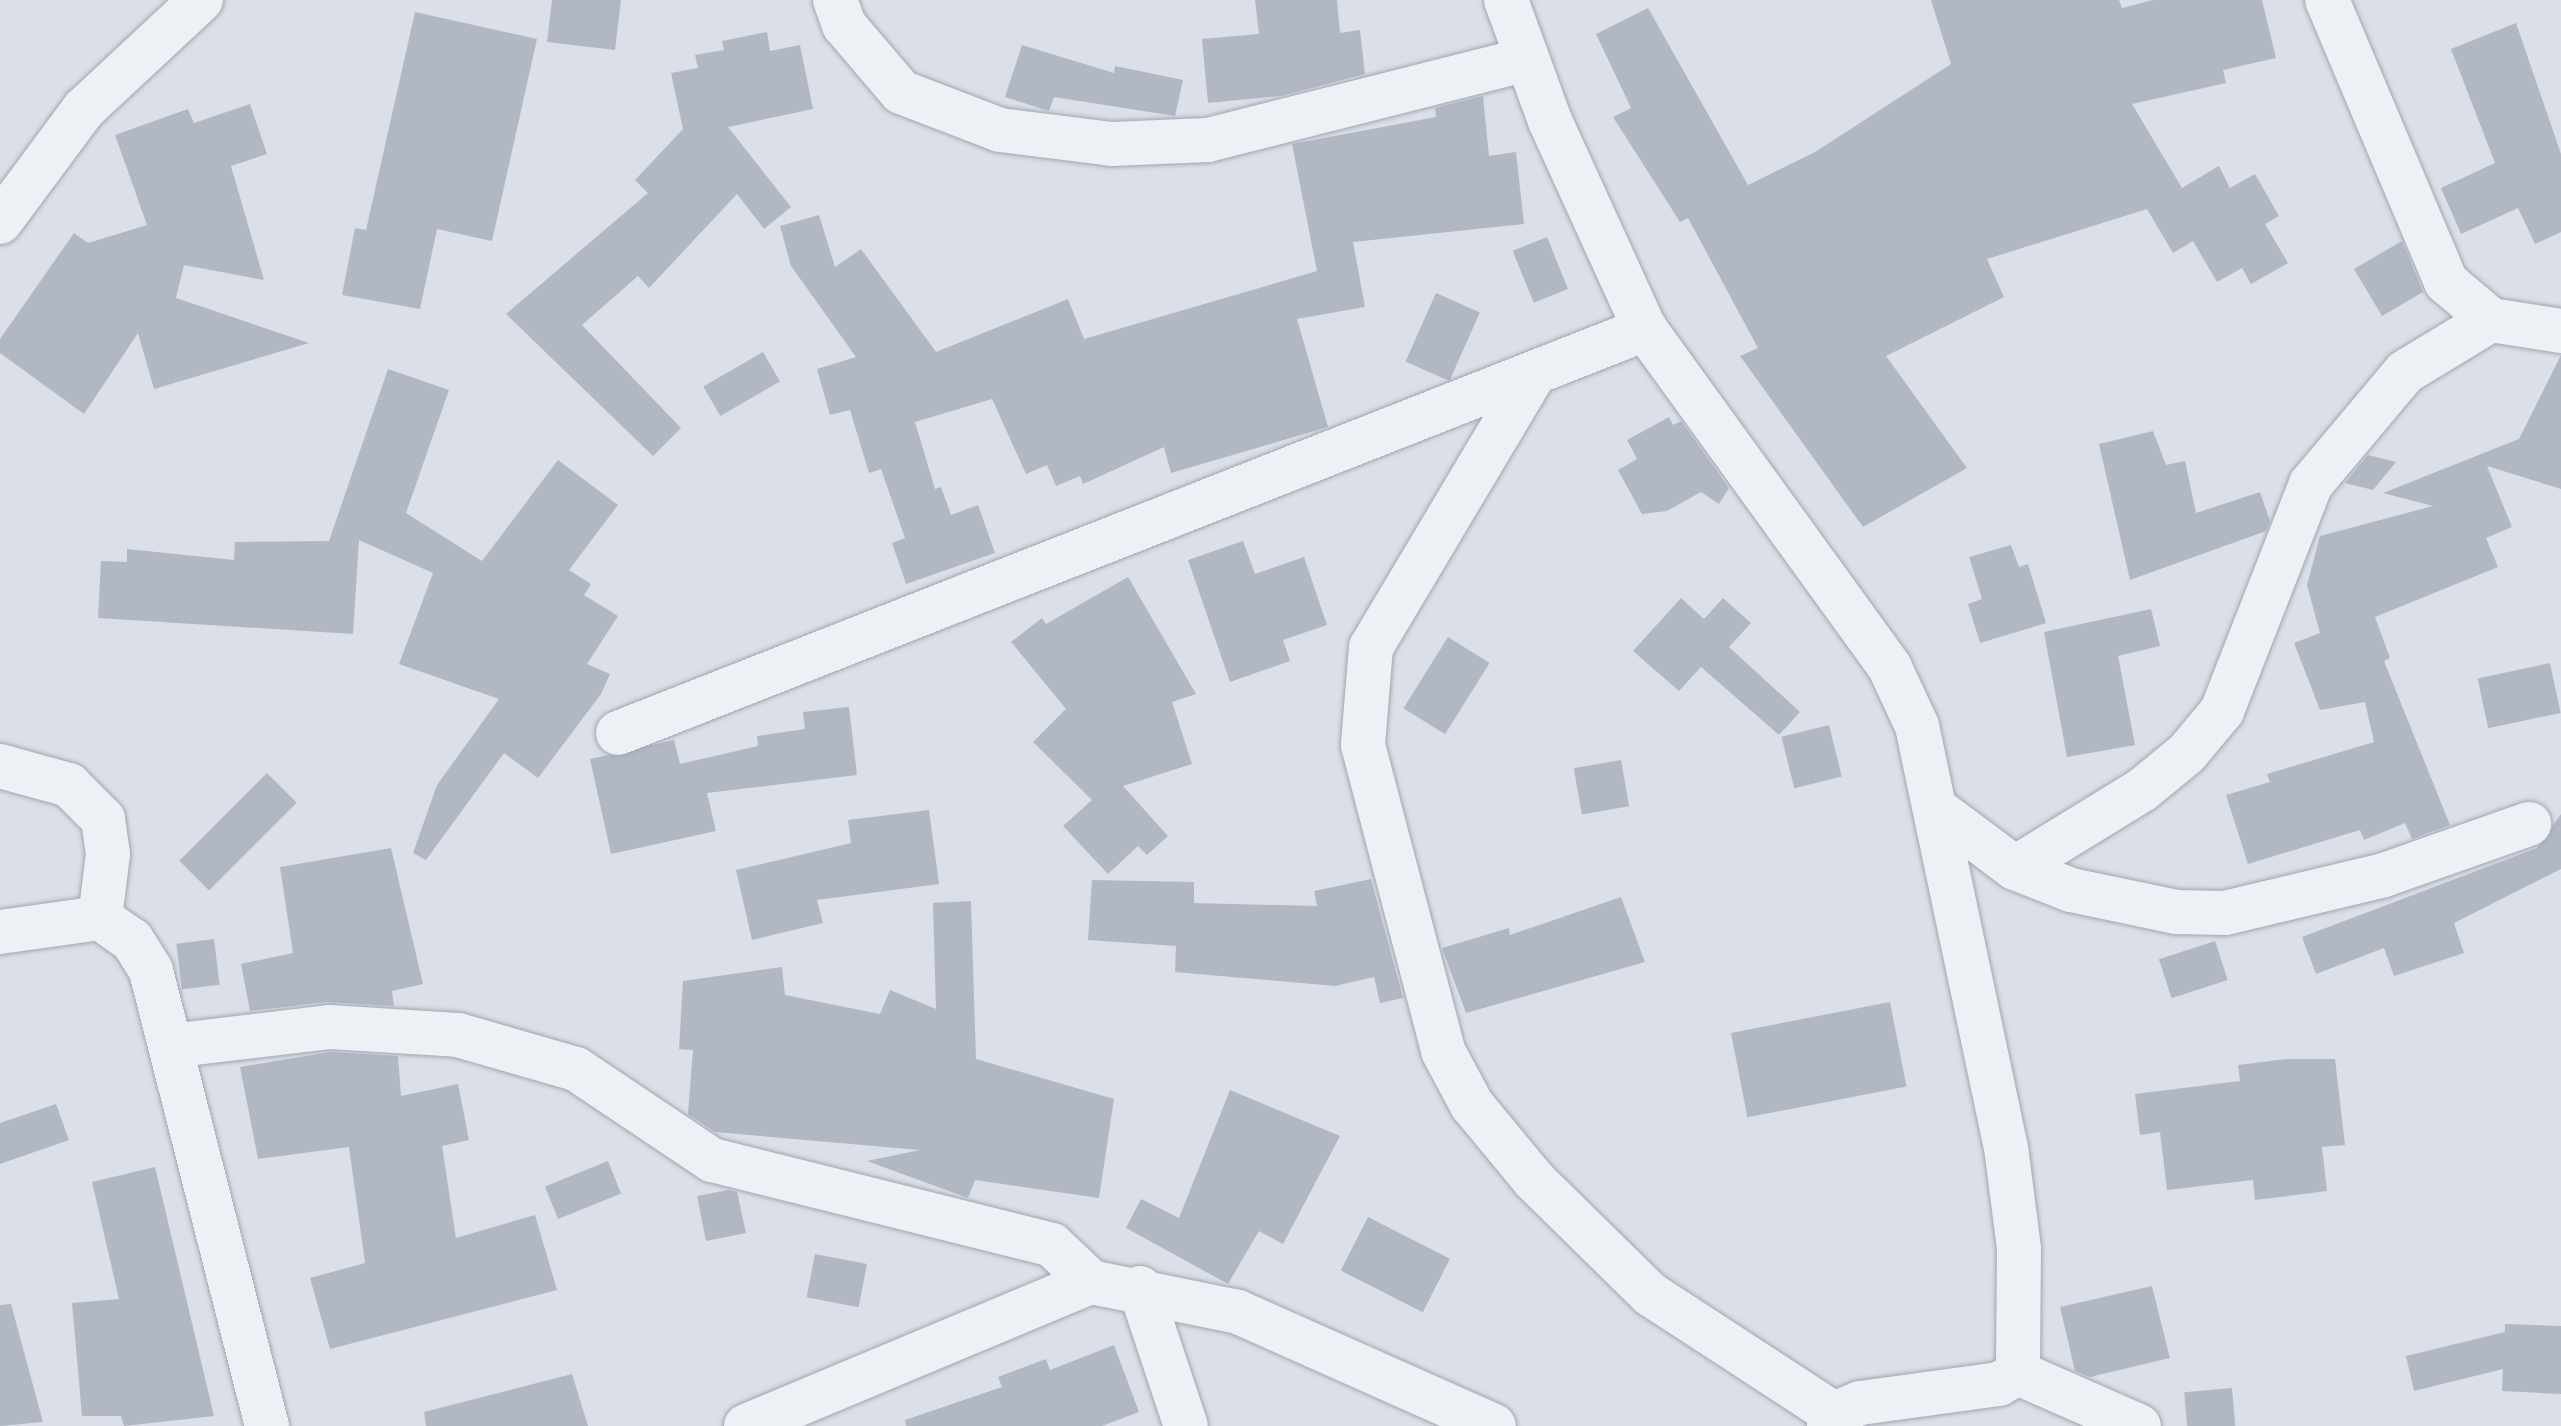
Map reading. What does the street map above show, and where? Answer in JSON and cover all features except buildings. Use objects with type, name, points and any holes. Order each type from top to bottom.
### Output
[{"type":"street","points":[[0,222],[84,109],[201,0]]},
{"type":"street","points":[[835,0],[844,25],[901,92],[1000,130],[1112,144],[1208,140],[1527,59]]},
{"type":"street","points":[[1506,0],[1527,59],[1645,329],[1890,668],[1917,726],[1936,809],[1942,869],[1976,988],[2006,1147],[2019,1249],[2018,1373]]},
{"type":"street","points":[[2327,0],[2423,239],[2446,282],[2491,320],[2561,331]]},
{"type":"street","points":[[2015,868],[2142,790],[2187,753],[2222,711],[2311,484],[2361,416],[2405,372],[2491,320]]},
{"type":"street","points":[[618,733],[1645,329]]},
{"type":"street","points":[[1534,374],[1371,647],[1363,745],[1443,1051],[1472,1105],[1534,1180],[1650,1294],[1832,1420],[1860,1403],[1999,1384],[2018,1373]]},
{"type":"street","points":[[0,766],[69,785],[103,819],[108,854],[100,918]]},
{"type":"street","points":[[1936,809],[2015,868],[2071,890],[2176,912],[2225,913],[2384,875],[2529,824]]},
{"type":"street","points":[[0,932],[100,918],[132,940],[151,971],[267,1426]]},
{"type":"street","points":[[170,1046],[329,1027],[458,1035],[576,1069],[712,1160],[1052,1245],[1091,1282]]},
{"type":"street","points":[[746,1426],[1091,1282],[1140,1288],[1238,1312],[1494,1426]]},
{"type":"street","points":[[1140,1288],[1186,1426]]},
{"type":"street","points":[[2018,1373],[2139,1426]]}]
